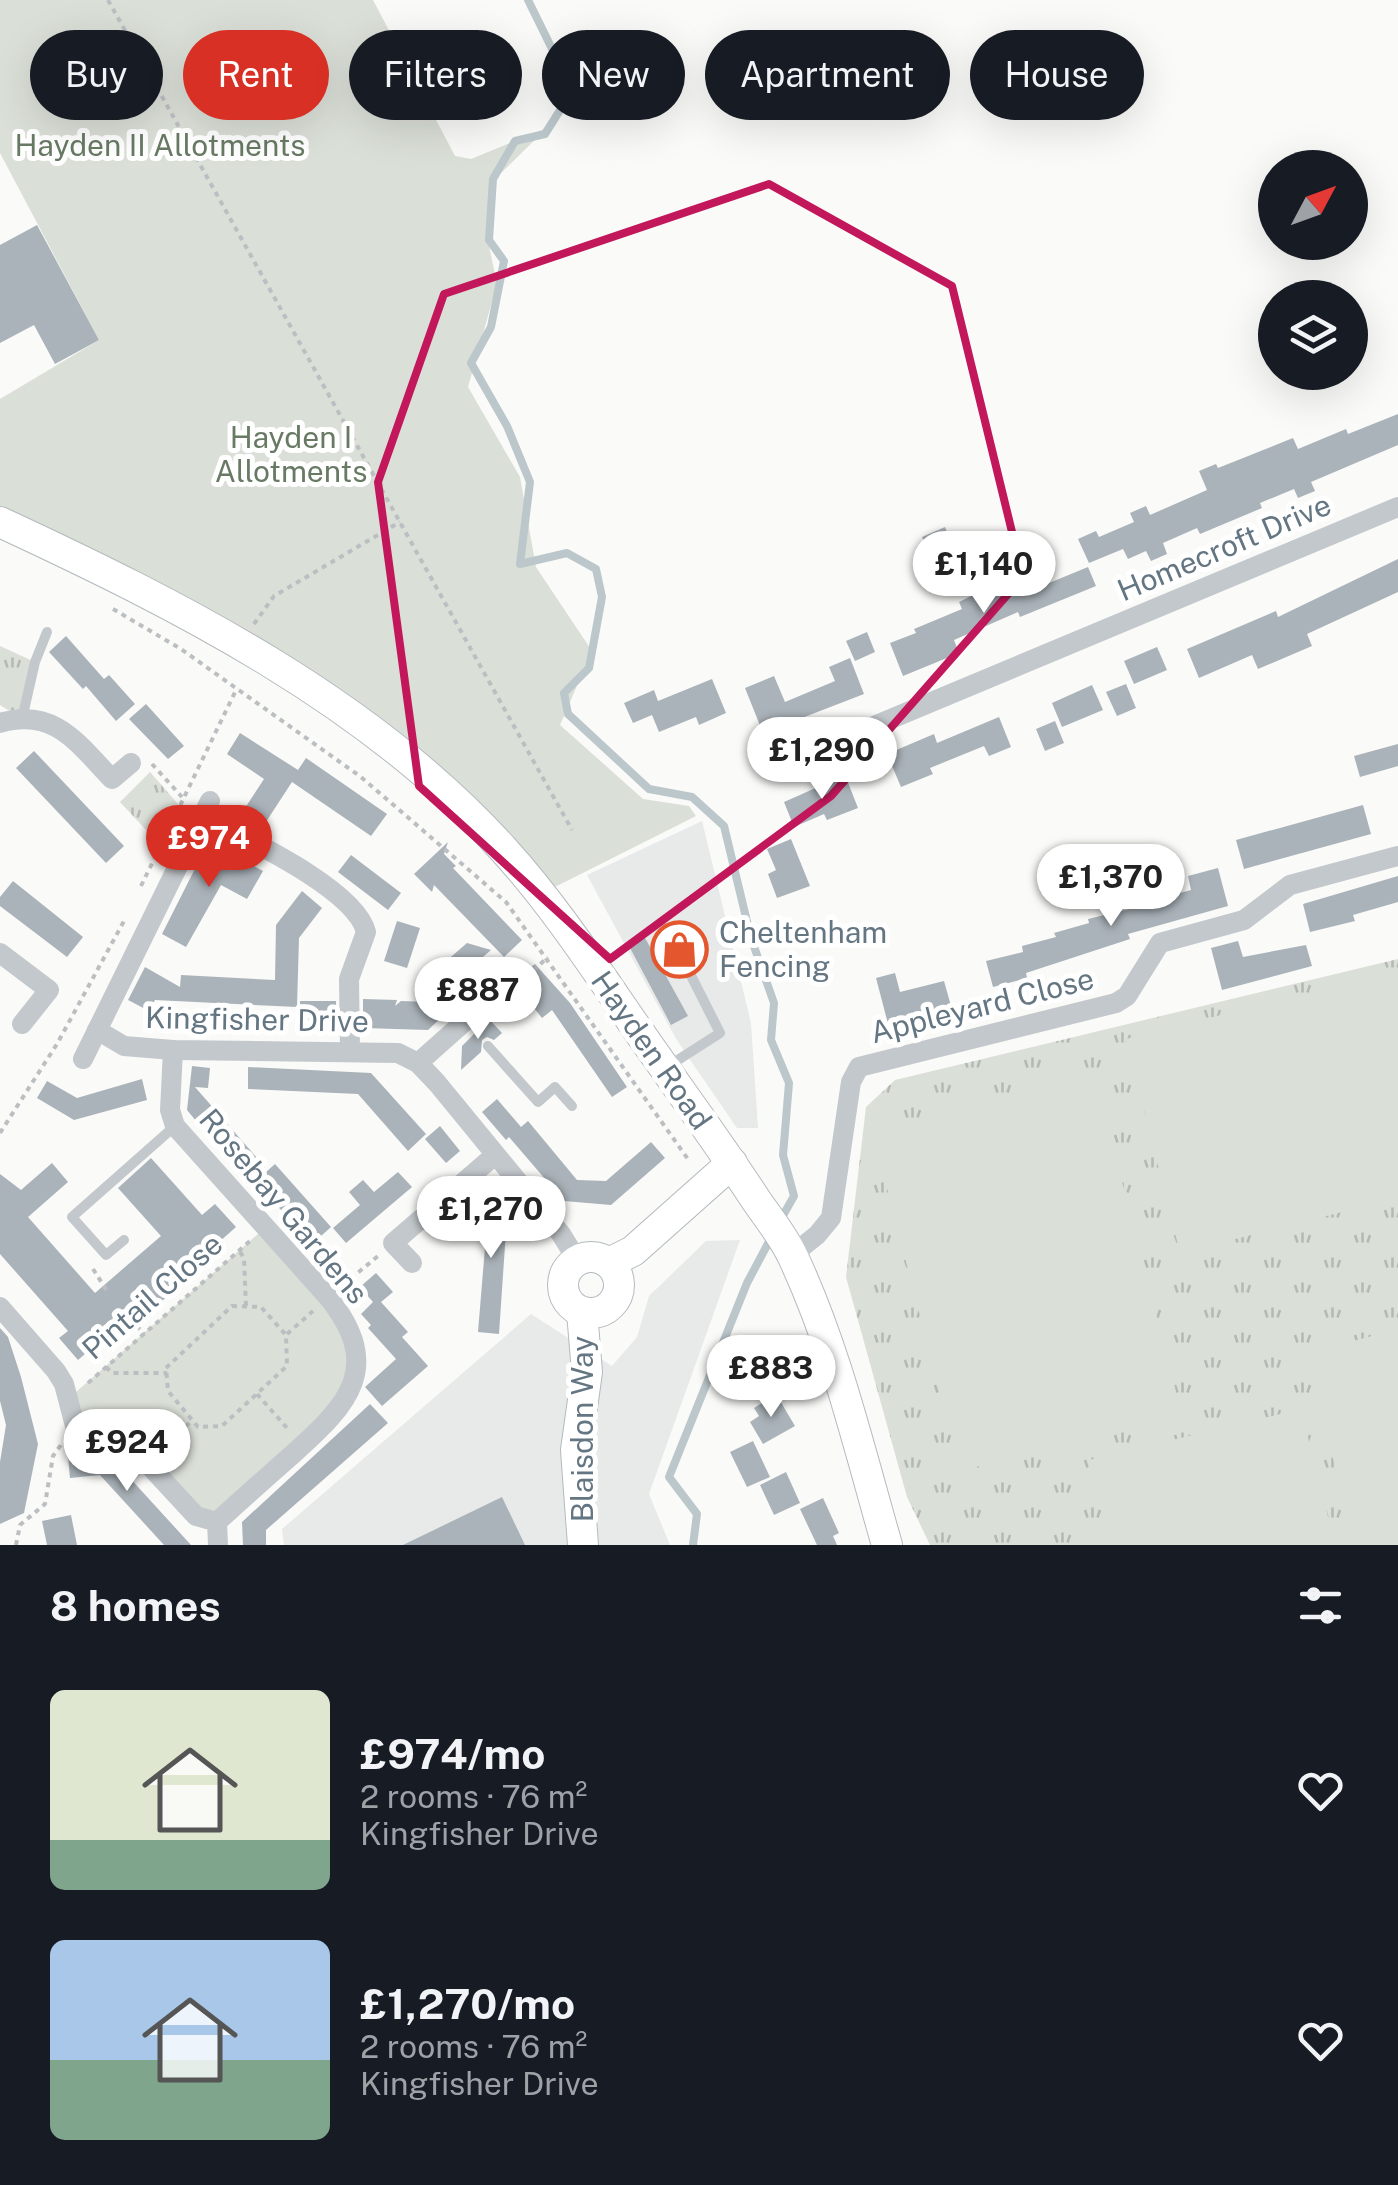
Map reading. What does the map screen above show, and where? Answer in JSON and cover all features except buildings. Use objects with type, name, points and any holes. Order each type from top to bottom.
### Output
[{"type":"main road","name":"Hayden Road","points":[[0,522],[143,591],[379,735],[466,810],[541,894],[789,1249],[836,1367],[887,1545]]},
{"type":"main road","points":[[610,1263],[633,1251],[732,1163]]},
{"type":"main road","points":[[594,1257],[610,1263],[618,1274],[620,1288],[616,1299],[598,1313],[582,1312],[571,1306],[564,1294],[566,1272],[577,1260],[594,1257]]},
{"type":"main road","name":"Blaisdon Way","points":[[582,1312],[587,1372],[576,1450],[584,1545]]},
{"type":"street","name":"Homecroft Drive","points":[[796,759],[1398,507]]},
{"type":"street","points":[[0,723],[22,719],[63,729],[112,780],[132,763]]},
{"type":"street","name":"Kingfisher Drive","points":[[83,1058],[207,809],[323,882],[359,913],[366,932],[350,972],[350,1051]]},
{"type":"street","name":"Appleyard Close","points":[[789,1249],[817,1235],[831,1218],[852,1082],[859,1067],[1116,1003],[1131,991],[1160,943],[1244,920],[1290,885],[1398,856]]},
{"type":"street","points":[[0,953],[48,990],[22,1024]]},
{"type":"street","points":[[490,999],[470,1026],[418,1063],[560,1234],[577,1260]]},
{"type":"street","name":"Kingfisher Drive","points":[[97,1030],[124,1046],[398,1053],[418,1063]]},
{"type":"street","name":"Rosebay Gardens","points":[[174,1050],[170,1110],[175,1126],[328,1297],[352,1336],[356,1363],[342,1407],[217,1522]]},
{"type":"street","points":[[412,1264],[393,1243],[495,1155]]},
{"type":"street","points":[[0,1307],[56,1371],[69,1398],[75,1426],[124,1442],[196,1516],[217,1522],[218,1545]]},
{"type":"lane","points":[[22,719],[35,662],[47,632]]},
{"type":"lane","points":[[664,1068],[720,1033],[667,928]]},
{"type":"lane","points":[[488,1046],[538,1102],[555,1087],[572,1106]]},
{"type":"lane","points":[[124,1240],[106,1255],[72,1217],[175,1126]]},
{"type":"path","points":[[108,0],[572,830]]},
{"type":"path","points":[[238,646],[274,596],[400,522]]},
{"type":"path","points":[[102,602],[182,649],[361,777],[506,902],[708,1186]]},
{"type":"path","points":[[139,890],[237,688]]},
{"type":"path","points":[[132,763],[142,753],[182,797]]},
{"type":"path","points":[[0,1133],[57,1044],[125,920]]},
{"type":"path","points":[[490,999],[495,1006],[548,957]]},
{"type":"path","name":"Pintail Close","points":[[69,1398],[265,1228]]},
{"type":"path","points":[[286,1335],[393,1243]]},
{"type":"path","points":[[238,1250],[244,1258],[246,1306]]},
{"type":"path","points":[[90,1264],[110,1294]]},
{"type":"path","points":[[232,1306],[261,1306],[286,1335],[287,1366],[222,1426],[198,1426],[168,1391],[166,1368],[232,1306]]},
{"type":"path","points":[[124,1310],[144,1334]]},
{"type":"path","points":[[106,1367],[112,1374],[166,1373]]},
{"type":"path","points":[[257,1394],[302,1446]]},
{"type":"path","points":[[144,1462],[192,1420]]},
{"type":"path","points":[[16,1545],[20,1525],[45,1504],[53,1456],[75,1426]]},
{"type":"highlighted area","points":[[769,184],[952,286],[1023,577],[831,796],[610,959],[419,786],[378,482],[444,294]]},
{"type":"shaded area","name":"Cheltenham Fencing","points":[[702,821],[751,1023],[758,1128],[737,1128],[695,1067],[587,875]]},
{"type":"shaded area","points":[[740,1240],[649,1494],[670,1545],[284,1545],[282,1529],[531,1314],[612,1366],[637,1337],[649,1296],[706,1241]]},
{"type":"green space","name":"Hayden I Allotments","points":[[0,0],[373,0],[389,30],[349,30],[349,120],[436,120],[455,156],[471,159],[547,128],[494,180],[488,241],[497,284],[468,387],[520,477],[536,567],[592,651],[560,725],[643,799],[689,806],[696,816],[541,894],[379,735],[0,522],[0,399],[99,340],[0,153]]},
{"type":"green space","points":[[0,646],[35,662],[22,719],[0,705]]},
{"type":"green space","points":[[150,772],[178,804],[160,845],[120,802]]},
{"type":"green space","points":[[1398,959],[1398,1545],[930,1545],[907,1497],[846,1277],[866,1107],[895,1080]]},
{"type":"green space","points":[[1398,970],[1398,1198],[1180,1253],[1126,1039]]},
{"type":"green space","points":[[1094,1073],[1182,1415],[960,1471],[872,1130]]},
{"type":"green space","points":[[265,1228],[347,1323],[350,1393],[217,1522],[144,1462],[86,1432],[69,1398]]},
{"type":"green space","points":[[1398,1329],[1398,1545],[1356,1545],[1305,1354]]},
{"type":"green space","points":[[1301,1409],[1335,1545],[1110,1545],[1089,1460]]},
{"type":"waterway","points":[[528,0],[557,59],[562,107],[545,134],[515,141],[493,179],[489,240],[504,261],[491,327],[471,363],[507,426],[530,482],[520,564],[567,553],[596,569],[602,597],[589,668],[564,693],[568,714],[649,789],[692,797],[724,826],[751,938],[774,1003],[771,1040],[789,1083],[783,1155],[794,1196],[781,1219]]},
{"type":"waterway","points":[[693,1545],[697,1514],[669,1477],[747,1283],[772,1236]]},
{"type":"place","name":"Cheltenham Fencing","points":[[680,949]]},
{"type":"park label","name":"Hayden II Allotments","points":[[160,145]]}]
